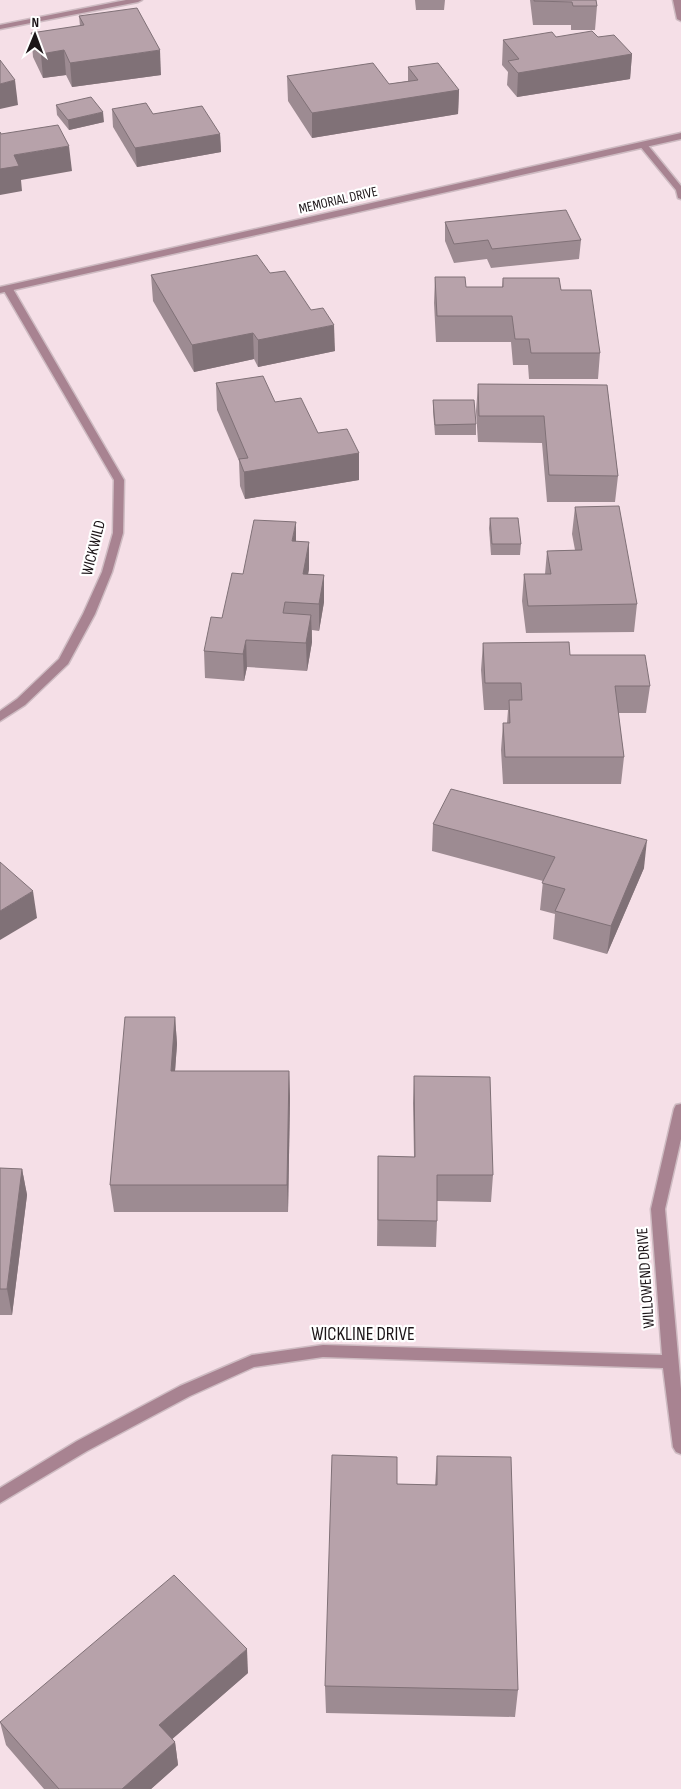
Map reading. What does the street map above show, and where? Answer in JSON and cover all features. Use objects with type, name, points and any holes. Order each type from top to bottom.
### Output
[{"type":"street","points":[[0,27],[138,0]]},
{"type":"street","points":[[677,0],[681,18]]},
{"type":"street","name":"MEMORIAL DRIVE","points":[[4,290],[681,136]]},
{"type":"street","points":[[642,145],[680,190],[681,196]]},
{"type":"street","name":"WICKWILD","points":[[0,717],[21,702],[64,661],[90,614],[107,572],[118,533],[119,480],[4,290]]},
{"type":"street","name":"WILLOWEND DRIVE","points":[[681,1109],[658,1209],[670,1362],[681,1447]]},
{"type":"street","name":"WICKLINE DRIVE","points":[[0,1496],[108,1432],[185,1391],[252,1361],[323,1351],[670,1362]]},
{"type":"building","points":[[534,0],[596,0],[597,6],[573,6],[572,2]]},
{"type":"building","points":[[137,8],[160,50],[70,63],[64,50],[41,54],[31,33],[84,25],[79,16]]},
{"type":"building","points":[[592,31],[598,37],[614,35],[632,54],[518,73],[508,61],[519,59],[503,40],[552,32],[556,37]]},
{"type":"building","points":[[0,60],[15,80],[0,84]]},
{"type":"building","points":[[373,63],[389,84],[418,80],[408,67],[438,63],[459,90],[312,113],[287,76]]},
{"type":"building","points":[[91,97],[103,112],[68,120],[56,105]]},
{"type":"building","points":[[146,103],[153,114],[202,106],[220,134],[135,148],[112,109]]},
{"type":"building","points":[[58,125],[69,146],[14,155],[19,166],[0,169],[0,132],[1,134]]},
{"type":"building","points":[[566,210],[581,240],[492,249],[488,240],[454,244],[445,222]]},
{"type":"building","points":[[257,255],[270,273],[285,271],[311,310],[323,308],[334,325],[258,340],[253,333],[192,345],[151,275]]},
{"type":"building","points":[[435,277],[465,277],[466,287],[503,287],[503,278],[559,278],[561,290],[591,290],[600,353],[531,353],[529,339],[515,339],[512,316],[437,316]]},
{"type":"building","points":[[263,376],[275,402],[301,398],[318,433],[347,429],[359,453],[244,472],[239,459],[248,458],[216,383]]},
{"type":"building","points":[[478,384],[607,385],[618,476],[549,475],[544,416],[479,416]]},
{"type":"building","points":[[433,400],[474,400],[476,424],[435,425]]},
{"type":"building","points":[[619,506],[637,604],[528,606],[524,574],[551,574],[547,551],[582,550],[575,507]]},
{"type":"building","points":[[490,518],[518,518],[521,544],[492,544]]},
{"type":"building","points":[[254,520],[296,522],[292,541],[309,542],[303,574],[324,575],[319,604],[285,602],[283,613],[311,615],[306,643],[246,640],[243,654],[204,651],[211,617],[222,618],[232,573],[243,574]]},
{"type":"building","points":[[569,642],[570,655],[645,655],[650,686],[615,686],[624,757],[505,757],[503,723],[510,723],[509,700],[522,700],[521,683],[485,683],[483,643]]},
{"type":"building","points":[[451,789],[647,840],[611,926],[555,911],[565,889],[542,883],[555,857],[433,824]]},
{"type":"building","points":[[0,862],[33,891],[0,911]]},
{"type":"building","points":[[125,1017],[175,1017],[171,1071],[289,1071],[287,1185],[110,1185]]},
{"type":"building","points":[[414,1076],[490,1077],[493,1175],[437,1175],[437,1221],[378,1220],[378,1156],[415,1157]]},
{"type":"building","points":[[0,1168],[22,1169],[7,1289],[0,1289]]},
{"type":"building","points":[[332,1455],[397,1457],[397,1484],[437,1485],[437,1456],[511,1457],[518,1690],[325,1686]]},
{"type":"building","points":[[174,1575],[247,1649],[159,1725],[175,1742],[122,1789],[59,1789],[0,1722]]}]
